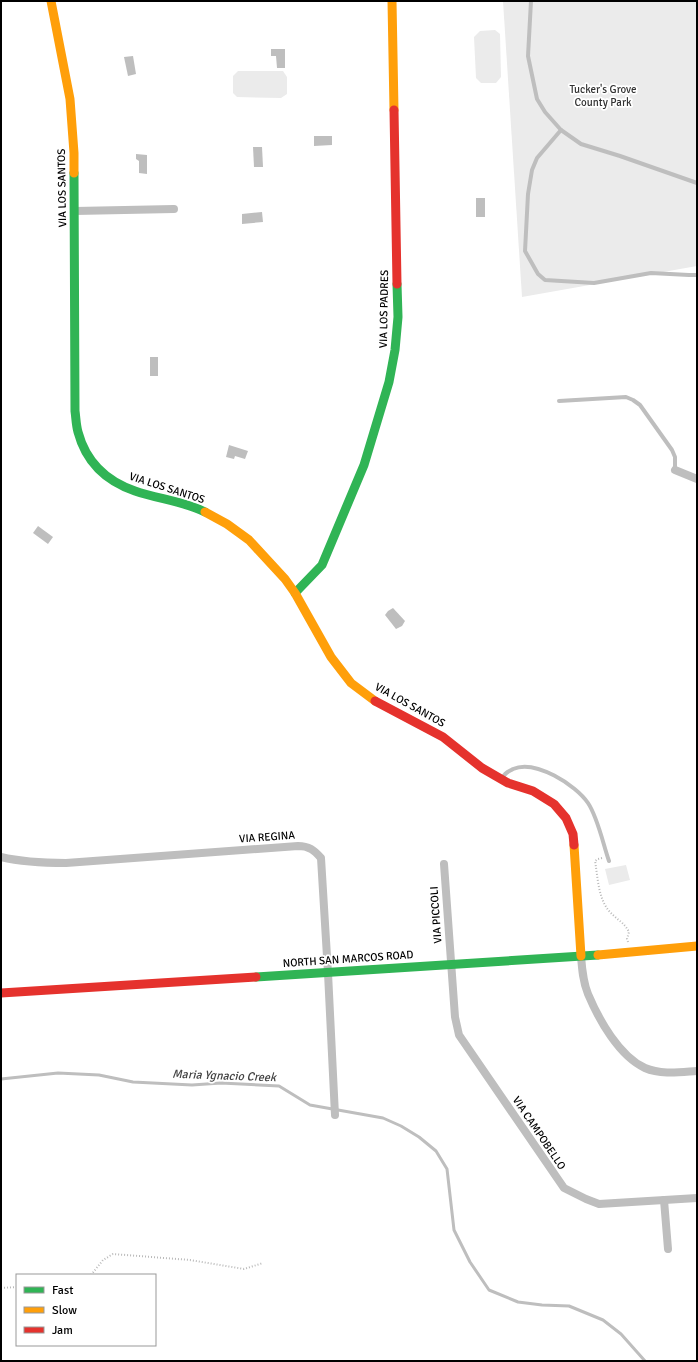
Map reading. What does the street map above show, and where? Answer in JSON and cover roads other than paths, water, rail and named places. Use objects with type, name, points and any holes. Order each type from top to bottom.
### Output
[{"type":"street","name":"VIA LOS SANTOS","points":[[50,1],[62,53],[70,99],[74,153],[75,211],[74,411],[78,432],[86,452],[98,468],[115,483],[135,492],[181,503],[202,511],[227,524],[249,540],[285,579],[295,593],[331,657],[351,683],[374,701],[424,726],[443,738],[482,768],[508,783],[534,791],[554,804],[566,818],[573,834],[576,859],[580,956]]},
{"type":"street","name":"VIA LOS PADRES","points":[[295,593],[322,565],[345,513],[364,465],[389,382],[395,350],[398,317],[392,1]]},
{"type":"street","points":[[75,211],[174,209]]},
{"type":"street","points":[[675,470],[697,479]]},
{"type":"street","name":"VIA REGINA","points":[[1,857],[23,862],[66,863],[298,846],[305,846],[315,851],[322,858],[334,1115]]},
{"type":"street","name":"VIA PICCOLI","points":[[444,864],[451,965]]},
{"type":"street","name":"NORTH SAN MARCOS ROAD","points":[[1,992],[451,965],[630,953],[697,946]]},
{"type":"street","points":[[580,956],[582,973],[588,994],[606,1029],[619,1048],[633,1061],[646,1069],[666,1073],[697,1071]]},
{"type":"street","name":"VIA CAMPOBELLO","points":[[451,965],[455,1017],[459,1035],[564,1188],[599,1204],[697,1198]]},
{"type":"street","points":[[664,1200],[668,1249]]},
{"type":"lane","points":[[531,1],[528,56],[537,99],[545,112],[561,130],[581,144],[697,183]]},
{"type":"lane","points":[[561,130],[537,158],[532,170],[528,194],[525,251],[538,274],[545,280],[594,283],[651,273],[697,275]]},
{"type":"lane","points":[[559,402],[626,397],[633,400],[640,405],[672,450],[675,457],[675,470]]},
{"type":"lane","points":[[502,779],[504,774],[517,767],[529,767],[560,778],[579,792],[588,804],[599,829],[609,861]]},
{"type":"waterway","name":"Maria Ygnacio Creek","points":[[1,1079],[58,1073],[99,1075],[133,1082],[192,1085],[221,1083],[279,1086],[310,1105],[383,1118],[401,1126],[419,1137],[436,1151],[447,1169],[454,1230],[470,1262],[489,1290],[518,1302],[569,1306],[603,1320],[621,1334],[645,1361]]},
{"type":"park label","name":"Tucker's Grove County Park","points":[[603,95]]}]
